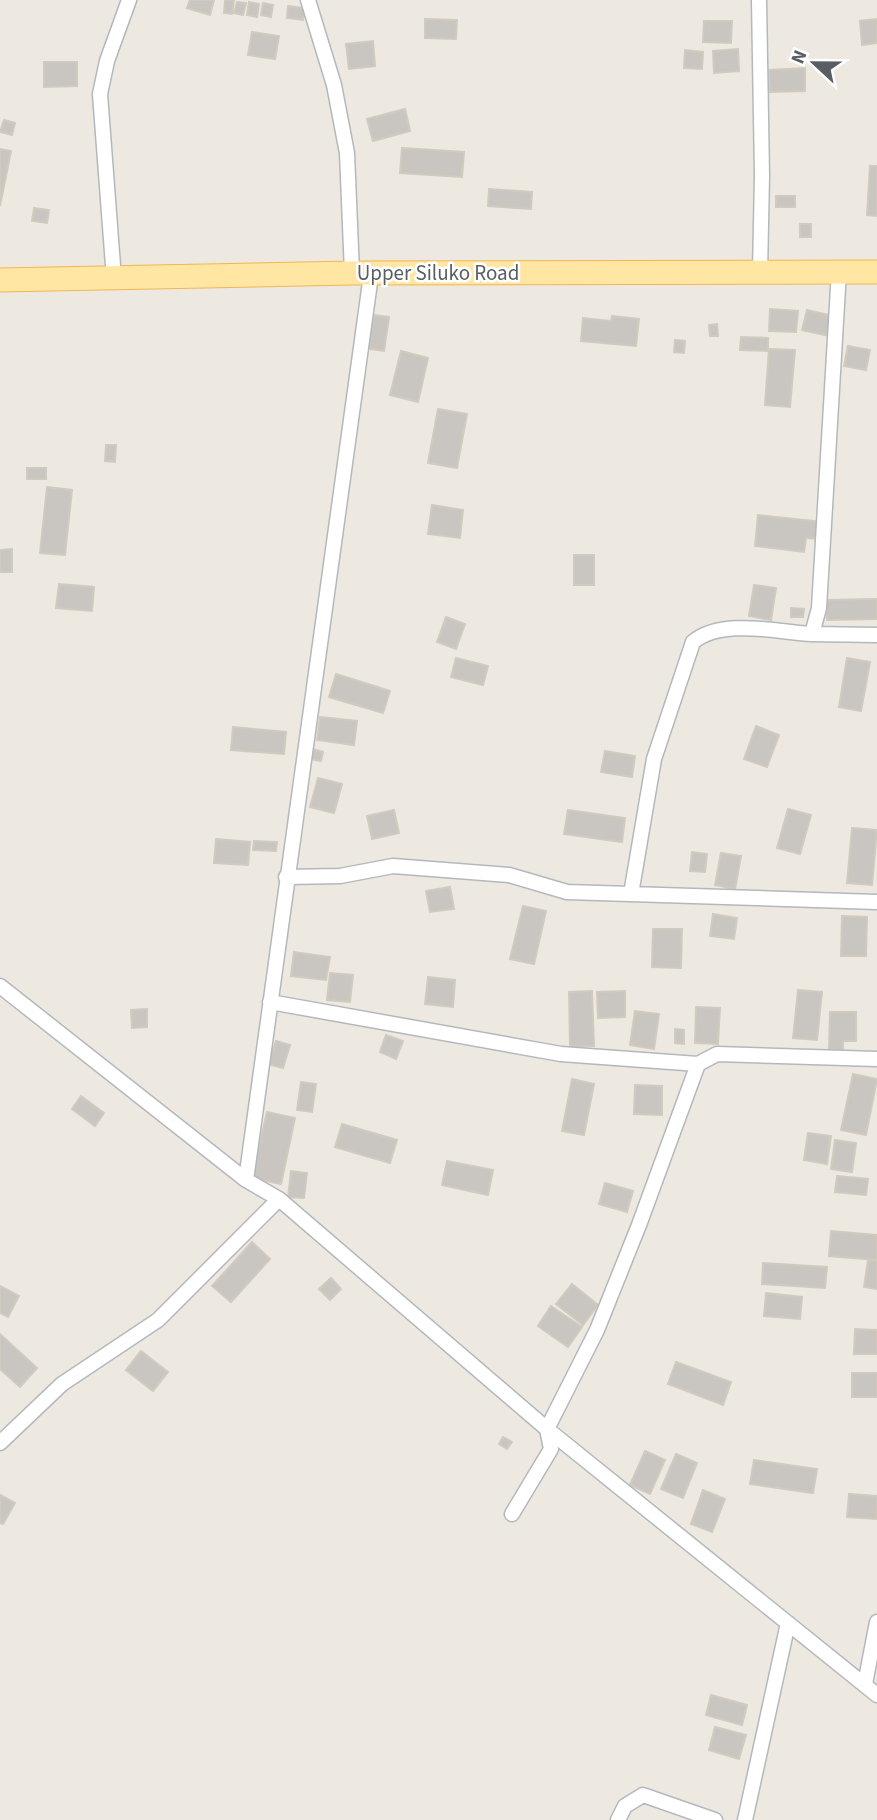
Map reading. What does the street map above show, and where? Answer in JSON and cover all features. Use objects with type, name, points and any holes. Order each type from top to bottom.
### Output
[{"type":"main road","name":"Upper Siluko Road","points":[[0,280],[362,274],[877,272]]},
{"type":"street","points":[[114,279],[100,94],[107,61],[129,0]]},
{"type":"street","points":[[246,1180],[362,274],[334,85],[308,0]]},
{"type":"street","points":[[759,0],[762,176],[760,272]]},
{"type":"street","points":[[812,634],[819,608],[839,271]]},
{"type":"street","points":[[631,894],[654,759],[693,642],[705,632],[725,629],[877,635]]},
{"type":"street","points":[[286,877],[340,876],[393,866],[509,874],[567,892],[877,902]]},
{"type":"street","points":[[0,986],[246,1180],[279,1199],[547,1429],[877,1695]]},
{"type":"street","points":[[270,1002],[561,1054],[698,1064],[717,1054],[877,1059]]},
{"type":"street","points":[[512,1514],[551,1449],[547,1429],[597,1330],[698,1064]]},
{"type":"street","points":[[0,1443],[62,1384],[158,1320],[279,1199]]},
{"type":"street","points":[[865,1684],[877,1622]]},
{"type":"street","points":[[744,1820],[788,1623]]},
{"type":"street","points":[[618,1820],[625,1806],[643,1795],[715,1820]]},
{"type":"building","points":[[190,0],[214,0],[210,15],[187,8]]},
{"type":"building","points":[[225,0],[234,0],[232,14],[224,13]]},
{"type":"building","points":[[237,2],[246,3],[243,15],[234,13]]},
{"type":"building","points":[[249,2],[259,4],[257,17],[247,15]]},
{"type":"building","points":[[263,3],[273,5],[271,17],[261,15]]},
{"type":"building","points":[[288,6],[305,8],[303,20],[287,18]]},
{"type":"building","points":[[425,19],[457,20],[456,39],[425,38]]},
{"type":"building","points":[[877,19],[877,43],[862,45],[860,21]]},
{"type":"building","points":[[704,21],[732,21],[731,43],[703,42]]},
{"type":"building","points":[[252,32],[279,36],[275,59],[248,55]]},
{"type":"building","points":[[373,41],[375,66],[349,69],[346,44]]},
{"type":"building","points":[[738,49],[739,71],[714,73],[713,51]]},
{"type":"building","points":[[685,50],[703,52],[702,69],[684,68]]},
{"type":"building","points":[[44,62],[77,62],[77,86],[44,87]]},
{"type":"building","points":[[805,68],[805,91],[770,92],[769,70]]},
{"type":"building","points":[[405,109],[410,131],[373,141],[367,119]]},
{"type":"building","points":[[4,120],[15,123],[12,135],[0,132]]},
{"type":"building","points":[[402,148],[464,152],[462,177],[400,173]]},
{"type":"building","points":[[0,149],[11,151],[0,206]]},
{"type":"building","points":[[870,166],[877,166],[877,216],[867,215]]},
{"type":"building","points":[[489,189],[532,192],[531,209],[488,206]]},
{"type":"building","points":[[776,196],[795,196],[795,207],[776,207]]},
{"type":"building","points":[[34,208],[49,210],[47,223],[32,221]]},
{"type":"building","points":[[800,224],[811,224],[811,237],[800,237]]},
{"type":"building","points":[[770,309],[798,311],[796,332],[769,331]]},
{"type":"building","points":[[807,310],[833,316],[829,336],[802,330]]},
{"type":"building","points":[[374,315],[389,317],[384,351],[369,349]]},
{"type":"building","points":[[612,316],[639,319],[636,346],[581,341],[583,318],[611,321]]},
{"type":"building","points":[[717,324],[718,336],[710,336],[709,325]]},
{"type":"building","points":[[741,337],[768,338],[768,351],[740,350]]},
{"type":"building","points":[[675,340],[685,341],[684,353],[674,352]]},
{"type":"building","points":[[848,346],[870,350],[866,370],[844,366]]},
{"type":"building","points":[[769,349],[795,350],[790,407],[765,405]]},
{"type":"building","points":[[401,351],[428,358],[418,402],[390,395]]},
{"type":"building","points":[[438,409],[467,414],[457,468],[428,463]]},
{"type":"building","points":[[106,445],[116,445],[115,462],[105,461]]},
{"type":"building","points":[[27,468],[46,468],[46,479],[27,479]]},
{"type":"building","points":[[47,487],[72,490],[65,555],[40,553]]},
{"type":"building","points":[[432,505],[463,510],[460,538],[428,534]]},
{"type":"building","points":[[758,515],[822,522],[820,539],[806,538],[804,552],[755,546]]},
{"type":"building","points":[[12,549],[12,572],[0,572],[0,550]]},
{"type":"building","points":[[574,555],[594,555],[594,585],[574,585]]},
{"type":"building","points":[[59,584],[94,587],[92,611],[56,608]]},
{"type":"building","points":[[754,585],[776,588],[771,620],[749,616]]},
{"type":"building","points":[[877,599],[877,619],[827,620],[826,600]]},
{"type":"building","points":[[791,608],[804,609],[803,617],[791,617]]},
{"type":"building","points":[[446,617],[465,624],[456,649],[437,642]]},
{"type":"building","points":[[456,658],[488,666],[483,685],[451,677]]},
{"type":"building","points":[[847,658],[870,662],[861,711],[839,707]]},
{"type":"building","points":[[336,674],[390,691],[383,713],[329,697]]},
{"type":"building","points":[[320,717],[357,721],[354,745],[317,740]]},
{"type":"building","points":[[756,726],[779,735],[767,767],[744,759]]},
{"type":"building","points":[[233,727],[286,732],[284,754],[231,750]]},
{"type":"building","points":[[313,749],[323,752],[321,761],[310,759]]},
{"type":"building","points":[[605,751],[635,756],[632,777],[601,772]]},
{"type":"building","points":[[318,778],[342,784],[334,813],[310,807]]},
{"type":"building","points":[[788,809],[811,815],[800,854],[777,848]]},
{"type":"building","points":[[394,810],[399,833],[372,839],[367,816]]},
{"type":"building","points":[[568,810],[625,818],[622,842],[564,834]]},
{"type":"building","points":[[852,828],[877,830],[872,885],[847,883]]},
{"type":"building","points":[[216,839],[250,842],[248,865],[214,863]]},
{"type":"building","points":[[254,841],[277,842],[276,851],[253,850]]},
{"type":"building","points":[[692,852],[707,854],[705,872],[690,871]]},
{"type":"building","points":[[721,853],[741,856],[735,889],[715,885]]},
{"type":"building","points":[[450,887],[454,909],[430,912],[426,891]]},
{"type":"building","points":[[523,906],[546,911],[534,964],[510,959]]},
{"type":"building","points":[[713,914],[737,918],[734,939],[710,936]]},
{"type":"building","points":[[842,916],[867,917],[866,956],[841,956]]},
{"type":"building","points":[[653,929],[682,929],[681,968],[652,967]]},
{"type":"building","points":[[294,952],[330,957],[326,980],[291,976]]},
{"type":"building","points":[[330,973],[353,975],[350,1002],[327,1000]]},
{"type":"building","points":[[428,977],[455,980],[453,1007],[425,1004]]},
{"type":"building","points":[[798,990],[822,992],[817,1040],[793,1038]]},
{"type":"building","points":[[592,991],[594,1046],[570,1046],[569,992]]},
{"type":"building","points":[[625,991],[625,1017],[598,1018],[597,992]]},
{"type":"building","points":[[696,1007],[720,1008],[718,1044],[695,1043]]},
{"type":"building","points":[[147,1009],[147,1027],[132,1028],[131,1010]]},
{"type":"building","points":[[635,1011],[659,1014],[654,1049],[630,1045]]},
{"type":"building","points":[[830,1012],[856,1012],[856,1041],[843,1041],[843,1050],[829,1049]]},
{"type":"building","points":[[675,1029],[684,1030],[684,1044],[675,1043]]},
{"type":"building","points":[[386,1035],[403,1041],[396,1059],[380,1052]]},
{"type":"building","points":[[276,1041],[290,1045],[283,1068],[268,1064]]},
{"type":"building","points":[[853,1074],[877,1079],[866,1135],[841,1130]]},
{"type":"building","points":[[572,1079],[594,1084],[584,1135],[562,1131]]},
{"type":"building","points":[[301,1082],[316,1084],[312,1112],[297,1110]]},
{"type":"building","points":[[635,1085],[662,1086],[662,1115],[634,1114]]},
{"type":"building","points":[[81,1096],[104,1113],[95,1126],[72,1109]]},
{"type":"building","points":[[267,1112],[295,1118],[281,1184],[252,1178]]},
{"type":"building","points":[[342,1124],[397,1140],[390,1163],[335,1147]]},
{"type":"building","points":[[808,1133],[831,1136],[827,1164],[804,1160]]},
{"type":"building","points":[[835,1140],[856,1143],[852,1172],[831,1169]]},
{"type":"building","points":[[447,1161],[493,1170],[488,1195],[442,1185]]},
{"type":"building","points":[[291,1171],[307,1173],[304,1198],[288,1197]]},
{"type":"building","points":[[837,1176],[868,1179],[866,1195],[835,1192]]},
{"type":"building","points":[[605,1183],[633,1191],[627,1212],[599,1204]]},
{"type":"building","points":[[831,1231],[877,1235],[877,1260],[829,1256]]},
{"type":"building","points":[[252,1242],[270,1259],[231,1302],[212,1286]]},
{"type":"building","points":[[868,1260],[877,1261],[877,1289],[864,1287]]},
{"type":"building","points":[[763,1263],[827,1267],[825,1288],[762,1284]]},
{"type":"building","points":[[331,1278],[341,1289],[330,1300],[319,1289]]},
{"type":"building","points":[[572,1284],[598,1305],[583,1325],[556,1304]]},
{"type":"building","points":[[0,1286],[19,1296],[8,1317],[0,1313]]},
{"type":"building","points":[[766,1293],[802,1297],[800,1319],[764,1316]]},
{"type":"building","points":[[551,1306],[582,1327],[568,1347],[538,1326]]},
{"type":"building","points":[[855,1329],[877,1330],[877,1354],[854,1354]]},
{"type":"building","points":[[0,1334],[37,1368],[20,1387],[0,1369]]},
{"type":"building","points":[[141,1351],[168,1372],[153,1391],[126,1370]]},
{"type":"building","points":[[676,1362],[731,1382],[723,1405],[668,1384]]},
{"type":"building","points":[[852,1373],[877,1373],[877,1397],[852,1397]]},
{"type":"building","points":[[503,1437],[512,1442],[507,1449],[499,1444]]},
{"type":"building","points":[[645,1451],[665,1460],[650,1494],[630,1485]]},
{"type":"building","points":[[676,1454],[697,1463],[683,1498],[661,1489]]},
{"type":"building","points":[[754,1460],[817,1469],[813,1493],[750,1484]]},
{"type":"building","points":[[703,1490],[725,1499],[712,1532],[691,1524]]},
{"type":"building","points":[[849,1494],[877,1496],[877,1519],[847,1517]]},
{"type":"building","points":[[0,1495],[15,1503],[3,1524],[0,1523]]},
{"type":"building","points":[[711,1695],[747,1705],[742,1725],[706,1715]]},
{"type":"building","points":[[715,1727],[746,1735],[739,1759],[709,1750]]}]
